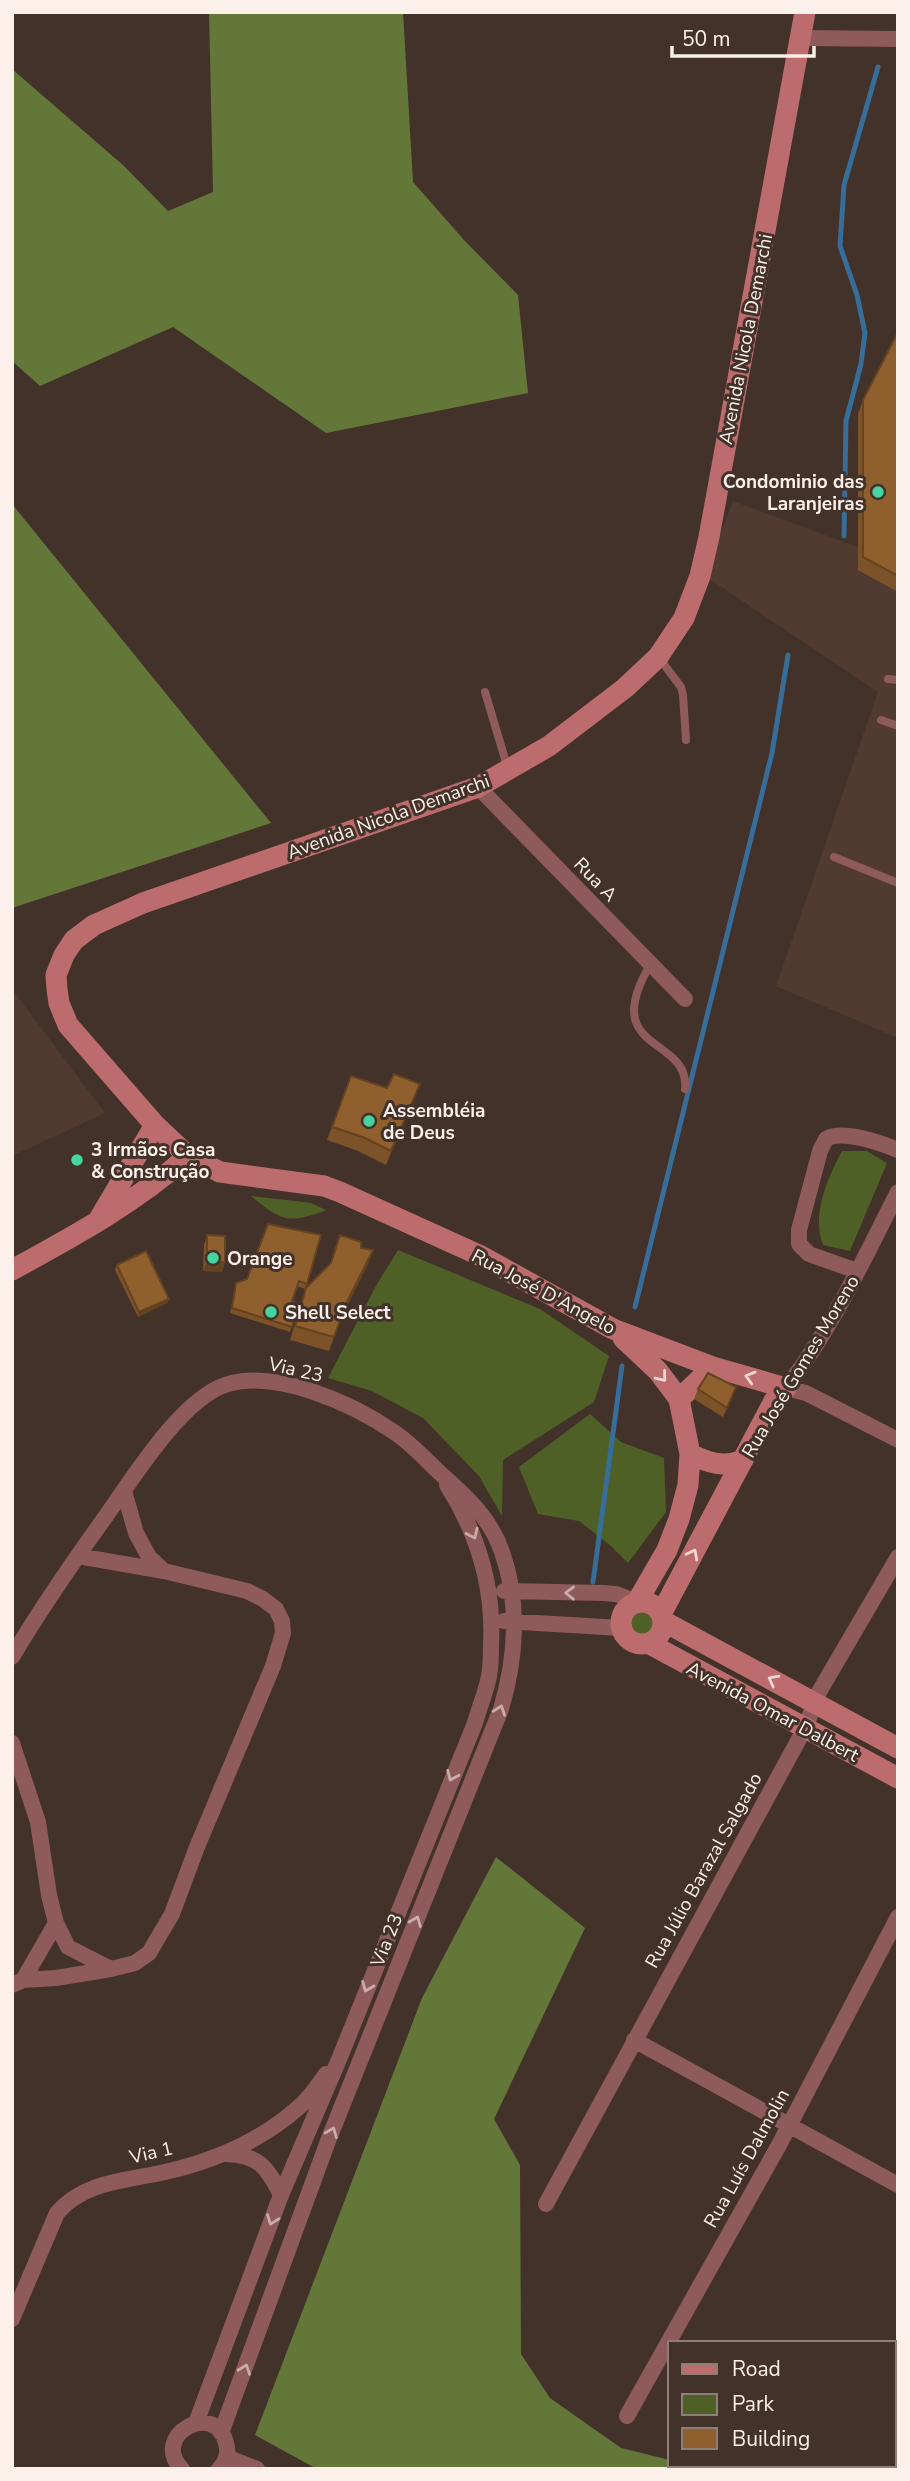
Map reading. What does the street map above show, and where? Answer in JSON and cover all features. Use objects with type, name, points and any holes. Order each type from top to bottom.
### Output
[{"type":"street","name":"Avenida Nicola Demarchi","points":[[188,1156],[155,1125],[68,1025],[59,1003],[56,975],[64,955],[74,940],[94,925],[143,903],[478,787],[549,746],[625,688],[658,657],[684,618],[700,576],[709,537],[805,12]]},
{"type":"street","points":[[800,38],[898,38]]},
{"type":"street","name":"Rua A","points":[[478,787],[685,999]]},
{"type":"street","points":[[97,1223],[155,1125]]},
{"type":"street","points":[[857,1271],[809,1254],[799,1244],[799,1230],[820,1150],[826,1139],[837,1135],[878,1142],[898,1150]]},
{"type":"street","points":[[12,1270],[97,1223],[159,1182],[188,1156]]},
{"type":"street","name":"Rua José D'Angelo","points":[[188,1156],[220,1172],[324,1186],[340,1192],[479,1255],[614,1329],[713,1367],[806,1393],[898,1440]]},
{"type":"street","name":"Rua José Gomes Moreno","points":[[662,1617],[774,1402],[804,1364],[898,1192]]},
{"type":"street","points":[[490,1591],[603,1593],[616,1594],[637,1602],[651,1603],[662,1617],[660,1635],[648,1643],[634,1643],[621,1628],[622,1615],[630,1604],[637,1602],[667,1550],[688,1485],[690,1454],[680,1399],[658,1371],[614,1329]]},
{"type":"street","points":[[680,1399],[713,1367]]},
{"type":"street","name":"Via 23","points":[[12,1657],[34,1619],[174,1425],[204,1395],[224,1385],[245,1380],[277,1383],[309,1391],[345,1405],[394,1432],[466,1495],[484,1517],[502,1552],[512,1591],[514,1620],[508,1686],[501,1709],[328,2141],[221,2433]]},
{"type":"street","points":[[690,1454],[719,1465],[732,1465],[743,1460]]},
{"type":"street","name":"Via 23","points":[[196,2423],[281,2195],[475,1723],[489,1675],[490,1591],[479,1546],[461,1507],[441,1474]]},
{"type":"street","points":[[124,1491],[136,1533],[149,1557],[164,1571]]},
{"type":"street","points":[[17,1982],[56,1979],[111,1969],[135,1963],[149,1953],[166,1925],[283,1633],[282,1621],[276,1609],[247,1591],[164,1571],[78,1556]]},
{"type":"street","name":"Rua Júlio Barazal Salgado","points":[[547,2204],[805,1728],[819,1692],[898,1557]]},
{"type":"street","name":"Avenida Omar Dalbert","points":[[662,1617],[898,1748]]},
{"type":"street","points":[[491,1621],[514,1620],[621,1628]]},
{"type":"street","name":"Avenida Omar Dalbert","points":[[648,1643],[898,1778]]},
{"type":"street","points":[[12,1744],[38,1822],[56,1923],[68,1947],[111,1969]]},
{"type":"street","name":"Rua Luís Dalmolin","points":[[669,2341],[790,2125],[898,1917]]},
{"type":"street","points":[[17,1982],[56,1923]]},
{"type":"street","points":[[635,2040],[898,2185]]},
{"type":"street","name":"Via 1","points":[[12,2319],[57,2213],[69,2199],[93,2188],[166,2172],[223,2154],[282,2121],[302,2105],[340,2056]]},
{"type":"street","points":[[282,2121],[306,2138],[315,2157],[292,2222],[295,2233]]},
{"type":"street","points":[[223,2154],[244,2154],[255,2159],[271,2175],[281,2195]]},
{"type":"street","name":"Rua Luís Dalmolin","points":[[627,2416],[668,2343]]},
{"type":"street","points":[[175,2465],[174,2442],[183,2429],[196,2423],[215,2427],[226,2440],[223,2463],[257,2469]]},
{"type":"lane","points":[[658,657],[681,687],[686,740]]},
{"type":"lane","points":[[485,692],[508,770]]},
{"type":"lane","points":[[881,720],[898,726]]},
{"type":"lane","points":[[834,857],[898,883]]},
{"type":"lane","points":[[650,965],[637,987],[634,1002],[636,1021],[646,1039],[680,1063],[686,1078],[685,1090]]},
{"type":"shaded area","points":[[733,501],[898,562],[898,1038],[776,986],[878,692],[705,576]]},
{"type":"shaded area","points":[[12,989],[105,1113],[12,1156]]},
{"type":"green space","points":[[209,12],[403,12],[413,182],[464,240],[518,295],[528,393],[326,433],[173,327],[40,386],[12,361],[12,69],[124,166],[168,211],[213,192]]},
{"type":"green space","points":[[12,504],[271,823],[12,908]]},
{"type":"green space","points":[[842,1151],[867,1151],[887,1163],[850,1251],[823,1245],[819,1222],[823,1197]]},
{"type":"green space","points":[[251,1196],[311,1203],[326,1210],[302,1218],[285,1218]]},
{"type":"green space","points":[[398,1250],[540,1309],[609,1356],[594,1402],[503,1460],[502,1516],[479,1476],[423,1418],[372,1391],[328,1378],[377,1284]]},
{"type":"green space","points":[[590,1414],[621,1442],[664,1458],[666,1512],[628,1563],[579,1521],[538,1514],[519,1467]]},
{"type":"green space","points":[[642,1608],[653,1612],[657,1623],[653,1634],[642,1638],[631,1634],[627,1623],[631,1612]]},
{"type":"green space","points":[[496,1857],[585,1928],[494,2119],[520,2165],[521,2354],[550,2398],[621,2448],[668,2460],[668,2467],[706,2469],[317,2469],[255,2435],[422,1998]]},
{"type":"building","name":"Condominio das Laranjeiras","points":[[896,336],[898,576],[863,557],[863,400]]},
{"type":"building","name":"Assembléia de Deus","points":[[394,1074],[420,1084],[391,1151],[363,1137],[332,1127],[351,1076],[387,1088]]},
{"type":"building","points":[[268,1224],[321,1235],[307,1284],[299,1281],[292,1301],[298,1304],[292,1327],[232,1308],[236,1283],[247,1279]]},
{"type":"building","points":[[207,1235],[225,1236],[225,1262],[207,1262]]},
{"type":"building","points":[[340,1235],[361,1242],[361,1248],[373,1250],[346,1304],[334,1337],[295,1326],[306,1288],[331,1263]]},
{"type":"building","points":[[146,1251],[169,1299],[139,1312],[117,1265]]},
{"type":"building","points":[[708,1373],[736,1387],[727,1408],[698,1389]]},
{"type":"waterway","points":[[844,536],[846,421],[861,364],[865,333],[857,295],[840,246],[844,185],[878,67]]},
{"type":"waterway","points":[[635,1307],[772,753],[788,655]]},
{"type":"waterway","points":[[593,1582],[622,1366]]},
{"type":"place","name":"Condominio das Laranjeiras","points":[[878,492]]},
{"type":"place","name":"Assembléia de Deus","points":[[369,1121]]},
{"type":"place","name":"3 Irmãos Casa & Construção","points":[[77,1160]]},
{"type":"place","name":"Orange","points":[[213,1258]]},
{"type":"place","name":"Shell Select","points":[[271,1312]]}]
